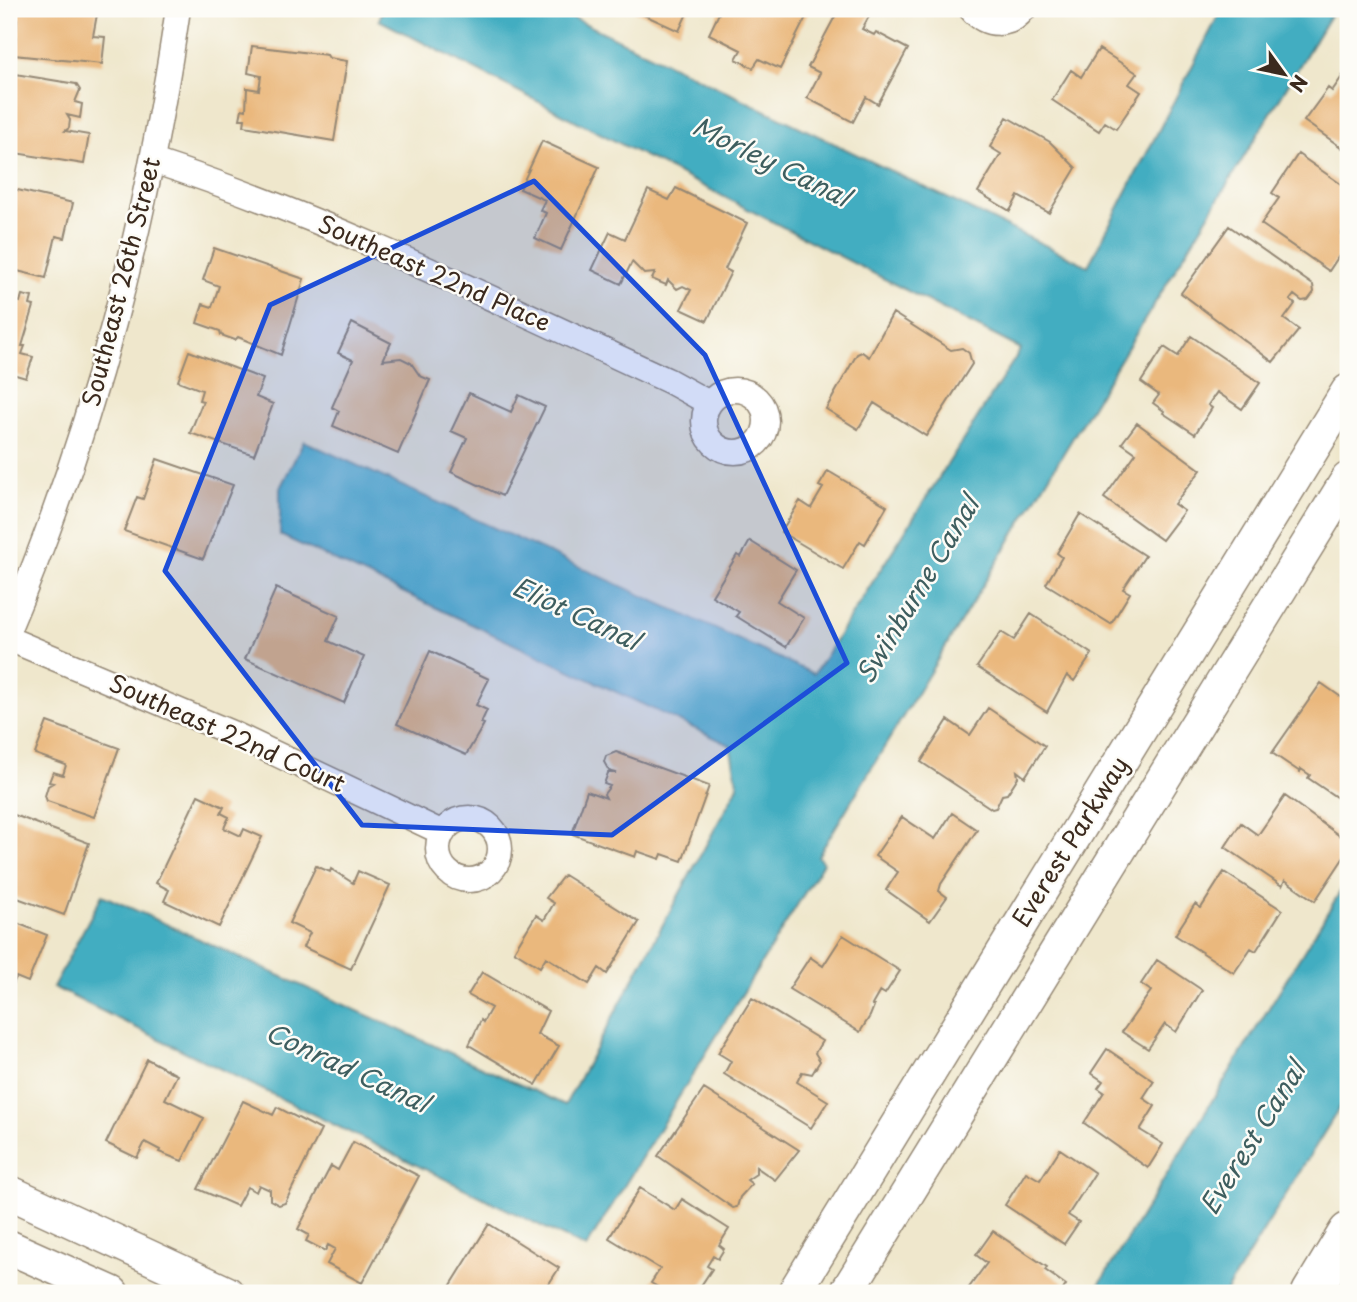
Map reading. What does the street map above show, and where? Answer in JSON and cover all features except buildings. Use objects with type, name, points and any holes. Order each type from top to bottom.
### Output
[{"type":"highway","points":[[1311,1293],[1348,1232]]},
{"type":"street","name":"Southeast 26th Street","points":[[9,628],[97,389],[114,332],[153,161],[178,9]]},
{"type":"street","points":[[971,9],[979,18],[996,24],[1014,19],[1024,9]]},
{"type":"street","name":"Southeast 22nd Place","points":[[153,161],[222,184],[330,227],[656,375],[709,403]]},
{"type":"street","name":"Everest Parkway","points":[[794,1293],[1348,391]]},
{"type":"street","name":"Everest Parkway","points":[[846,1293],[1348,480]]},
{"type":"street","name":"Southeast 22nd Court","points":[[9,639],[234,734],[443,833]]},
{"type":"street","points":[[1192,645],[1230,669]]},
{"type":"street","points":[[9,1192],[227,1293]]},
{"type":"street","points":[[9,1247],[112,1293]]},
{"type":"highlighted area","points":[[534,181],[705,355],[847,663],[612,835],[362,825],[165,571],[270,305]]},
{"type":"water","points":[[383,9],[555,9],[1088,266],[1222,9],[1334,9],[818,856],[823,863],[586,1248],[53,987],[102,895],[565,1105],[738,786],[730,745],[280,535],[280,488],[304,441],[814,674],[1021,349],[379,20]]},
{"type":"water","name":"Everest Canal","points":[[1348,879],[1348,1094],[1225,1293],[1094,1293]]},
{"type":"water label","name":"Morley Canal","points":[[771,162]]},
{"type":"water label","name":"Swinburne Canal","points":[[918,590]]},
{"type":"water label","name":"Eliot Canal","points":[[576,614]]},
{"type":"water label","name":"Conrad Canal","points":[[347,1068]]}]
